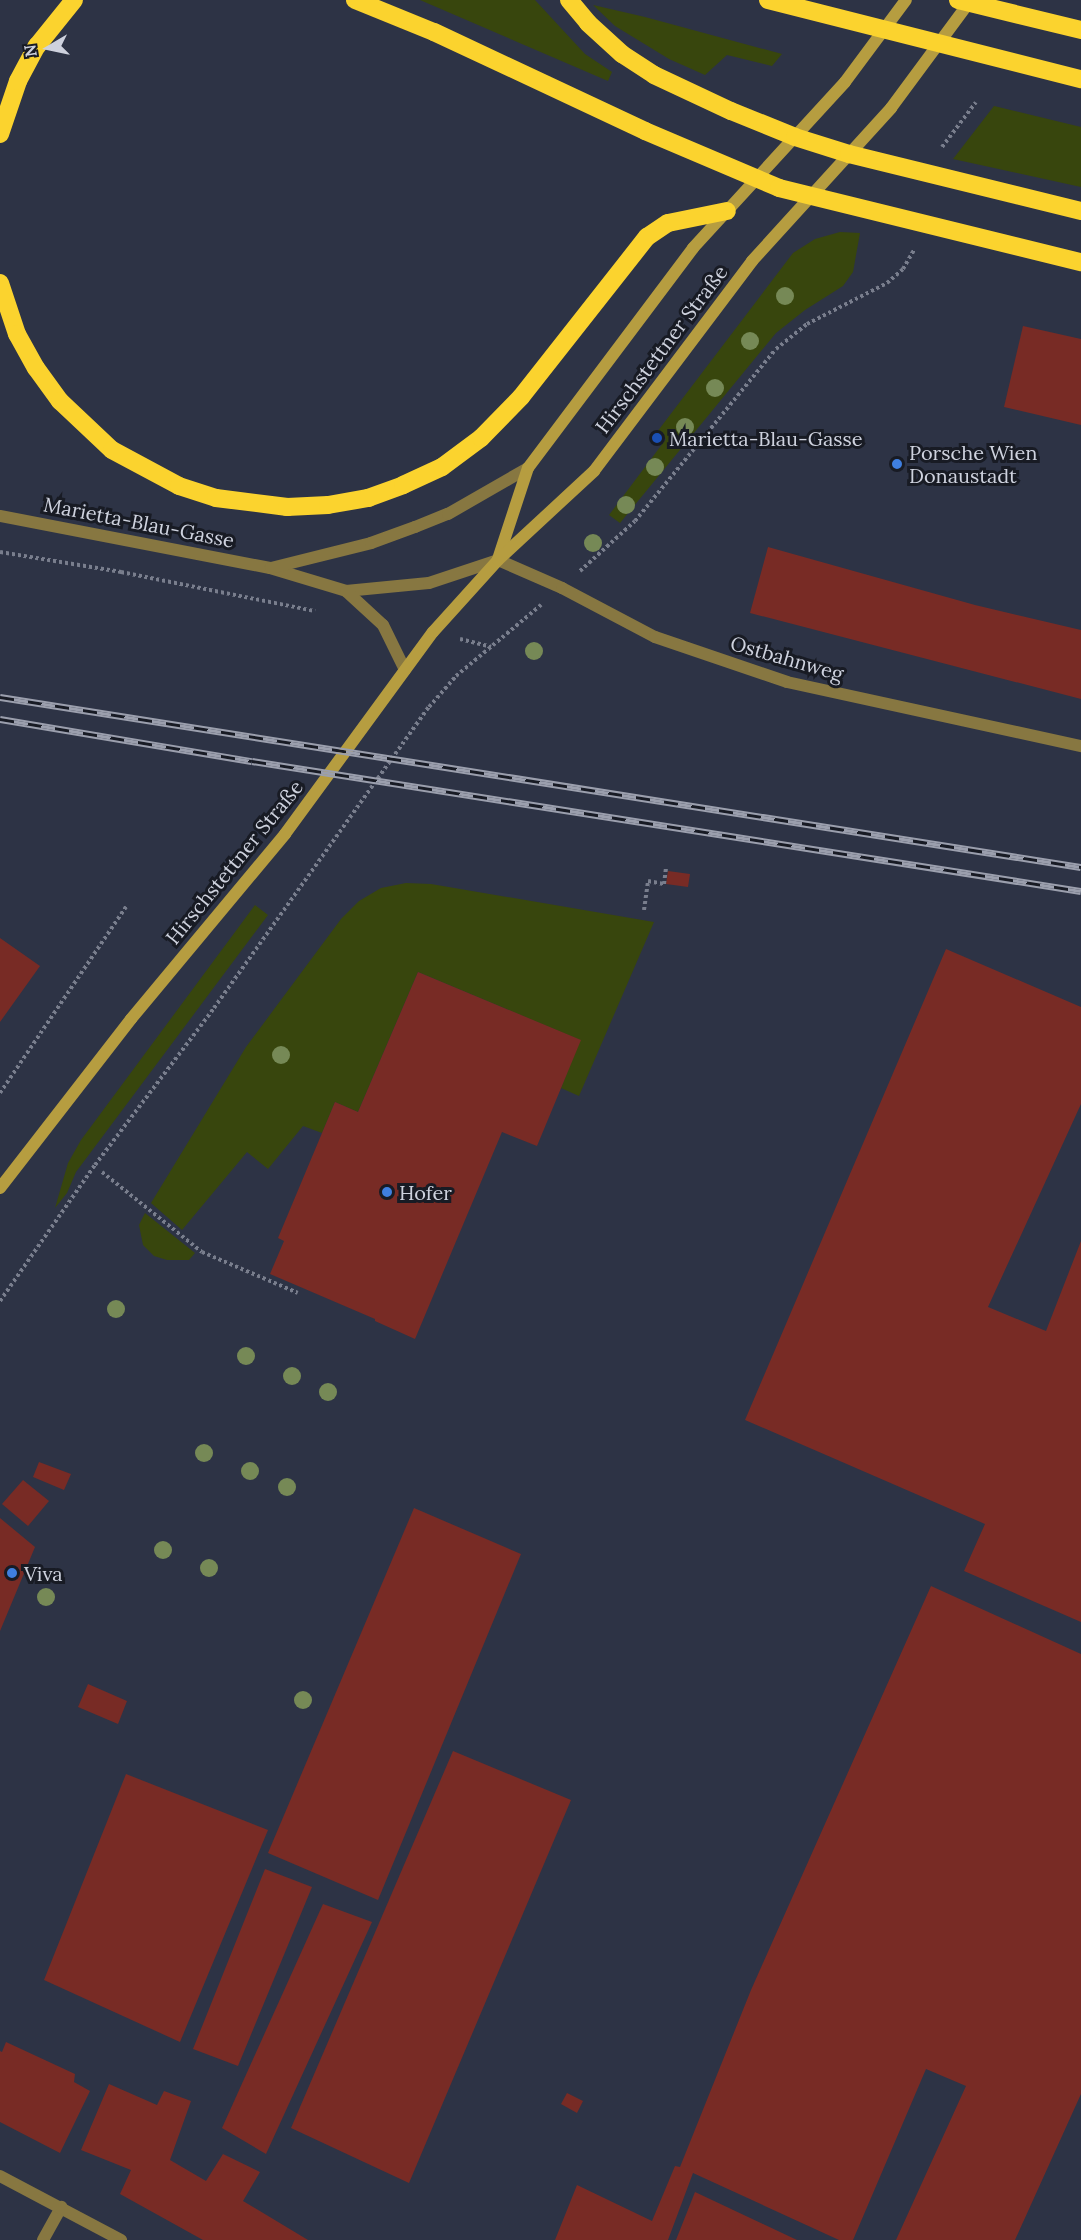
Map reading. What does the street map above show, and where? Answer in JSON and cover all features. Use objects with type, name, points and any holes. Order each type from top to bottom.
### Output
[{"type":"highway","points":[[0,134],[18,81],[37,46],[74,0]]},
{"type":"highway","points":[[355,0],[503,63],[756,180],[810,197],[1081,262]]},
{"type":"highway","points":[[569,0],[588,23],[622,54],[654,75],[731,111],[795,137],[849,154],[1081,212]]},
{"type":"highway","points":[[768,0],[1081,79]]},
{"type":"highway","points":[[958,0],[1081,30]]},
{"type":"highway","points":[[0,283],[17,334],[36,368],[60,401],[112,450],[179,486],[216,498],[287,507],[328,505],[368,498],[403,485],[442,467],[482,438],[521,397],[647,237],[668,223],[727,211]]},
{"type":"main road","name":"Hirschstettner Straße","points":[[498,560],[528,468],[693,248],[844,82],[906,0]]},
{"type":"main road","name":"Hirschstettner Straße","points":[[0,1188],[130,1019],[285,834],[434,632],[498,560],[594,471],[752,261],[891,108],[977,3]]},
{"type":"street","name":"Marietta-Blau-Gasse","points":[[270,568],[371,543],[415,527],[448,514],[528,468]]},
{"type":"street","name":"Marietta-Blau-Gasse","points":[[0,516],[270,568],[346,591],[429,583],[498,560]]},
{"type":"street","name":"Ostbahnweg","points":[[498,560],[562,588],[655,637],[787,682],[1081,746]]},
{"type":"street","name":"Marietta-Blau-Gasse","points":[[346,591],[383,625],[405,670]]},
{"type":"street","points":[[0,2176],[61,2206],[121,2240]]},
{"type":"street","points":[[43,2240],[61,2206]]},
{"type":"path","points":[[584,567],[636,521],[776,349],[807,324],[838,308]]},
{"type":"path","points":[[0,552],[121,572],[318,612]]},
{"type":"path","points":[[0,1301],[95,1165],[221,998],[429,707],[456,676],[542,604]]},
{"type":"path","points":[[434,632],[491,647]]},
{"type":"path","points":[[644,910],[648,881],[664,884],[666,868]]},
{"type":"path","points":[[0,1093],[126,907]]},
{"type":"path","points":[[102,1172],[202,1252],[298,1293]]},
{"type":"green space","points":[[420,0],[535,0],[585,54],[612,72],[608,81]]},
{"type":"green space","points":[[593,5],[782,54],[772,66],[727,55],[705,75],[669,59],[615,26]]},
{"type":"green space","points":[[994,106],[1081,127],[1081,187],[953,159]]},
{"type":"green space","points":[[840,232],[860,233],[853,272],[843,286],[805,310],[776,333],[620,523],[609,515],[666,439],[657,432],[793,253],[815,239]]},
{"type":"green space","points":[[406,883],[431,884],[654,922],[579,1096],[561,1088],[580,1040],[418,972],[358,1112],[335,1102],[322,1133],[303,1126],[268,1169],[247,1152],[182,1230],[151,1203],[246,1047],[341,919],[359,901],[381,888]]},
{"type":"green space","points":[[255,905],[268,915],[76,1172],[67,1193],[55,1208],[68,1163],[81,1140]]},
{"type":"green space","points":[[145,1213],[195,1253],[189,1260],[167,1260],[154,1256],[143,1245],[139,1225]]},
{"type":"building","points":[[1023,326],[1081,339],[1081,425],[1004,407]]},
{"type":"building","points":[[768,547],[975,605],[1081,630],[1081,699],[750,613]]},
{"type":"building","points":[[668,871],[690,874],[688,887],[666,884]]},
{"type":"building","points":[[0,938],[40,966],[0,1022]]},
{"type":"building","points":[[946,949],[1081,1007],[1081,1104],[988,1307],[1046,1331],[1081,1241],[1081,1622],[964,1571],[985,1524],[745,1420]]},
{"type":"building","name":"Hofer","points":[[418,972],[581,1040],[537,1146],[502,1132],[415,1339],[375,1319],[270,1274],[284,1241],[278,1238],[335,1102],[358,1112]]},
{"type":"building","points":[[39,1462],[71,1474],[64,1490],[33,1477]]},
{"type":"building","points":[[23,1480],[49,1501],[28,1526],[2,1504]]},
{"type":"building","points":[[414,1508],[521,1554],[378,1900],[268,1853]]},
{"type":"building","name":"Viva","points":[[0,1518],[35,1547],[0,1631]]},
{"type":"building","points":[[931,1586],[1081,1654],[1081,2094],[1015,2240],[896,2240],[966,2086],[926,2069],[853,2240],[839,2240],[693,2173],[668,2240],[555,2240],[577,2185],[652,2221],[675,2166],[680,2167],[751,1990]]},
{"type":"building","points":[[88,1684],[127,1701],[118,1724],[78,1707]]},
{"type":"building","points":[[453,1751],[571,1800],[409,2183],[291,2128]]},
{"type":"building","points":[[126,1774],[268,1830],[180,2042],[44,1980]]},
{"type":"building","points":[[265,1869],[312,1887],[238,2066],[193,2049]]},
{"type":"building","points":[[323,1904],[372,1922],[266,2154],[222,2128]]},
{"type":"building","points":[[6,2042],[75,2074],[74,2082],[90,2091],[60,2153],[0,2122],[0,2051],[2,2052]]},
{"type":"building","points":[[109,2084],[157,2105],[164,2091],[191,2101],[170,2160],[206,2181],[223,2154],[260,2172],[243,2201],[308,2240],[203,2240],[120,2194],[131,2170],[81,2150]]},
{"type":"building","points":[[567,2093],[583,2101],[577,2113],[561,2104]]},
{"type":"building","points":[[695,2192],[797,2240],[676,2240]]},
{"type":"railway","points":[[0,697],[1081,867]]},
{"type":"railway","points":[[0,719],[252,761],[1081,891]]},
{"type":"place","name":"Marietta-Blau-Gasse","points":[[657,438]]},
{"type":"place","name":"Porsche Wien Donaustadt","points":[[897,464]]},
{"type":"place","name":"Hofer","points":[[387,1192]]},
{"type":"place","name":"Viva","points":[[12,1573]]}]
